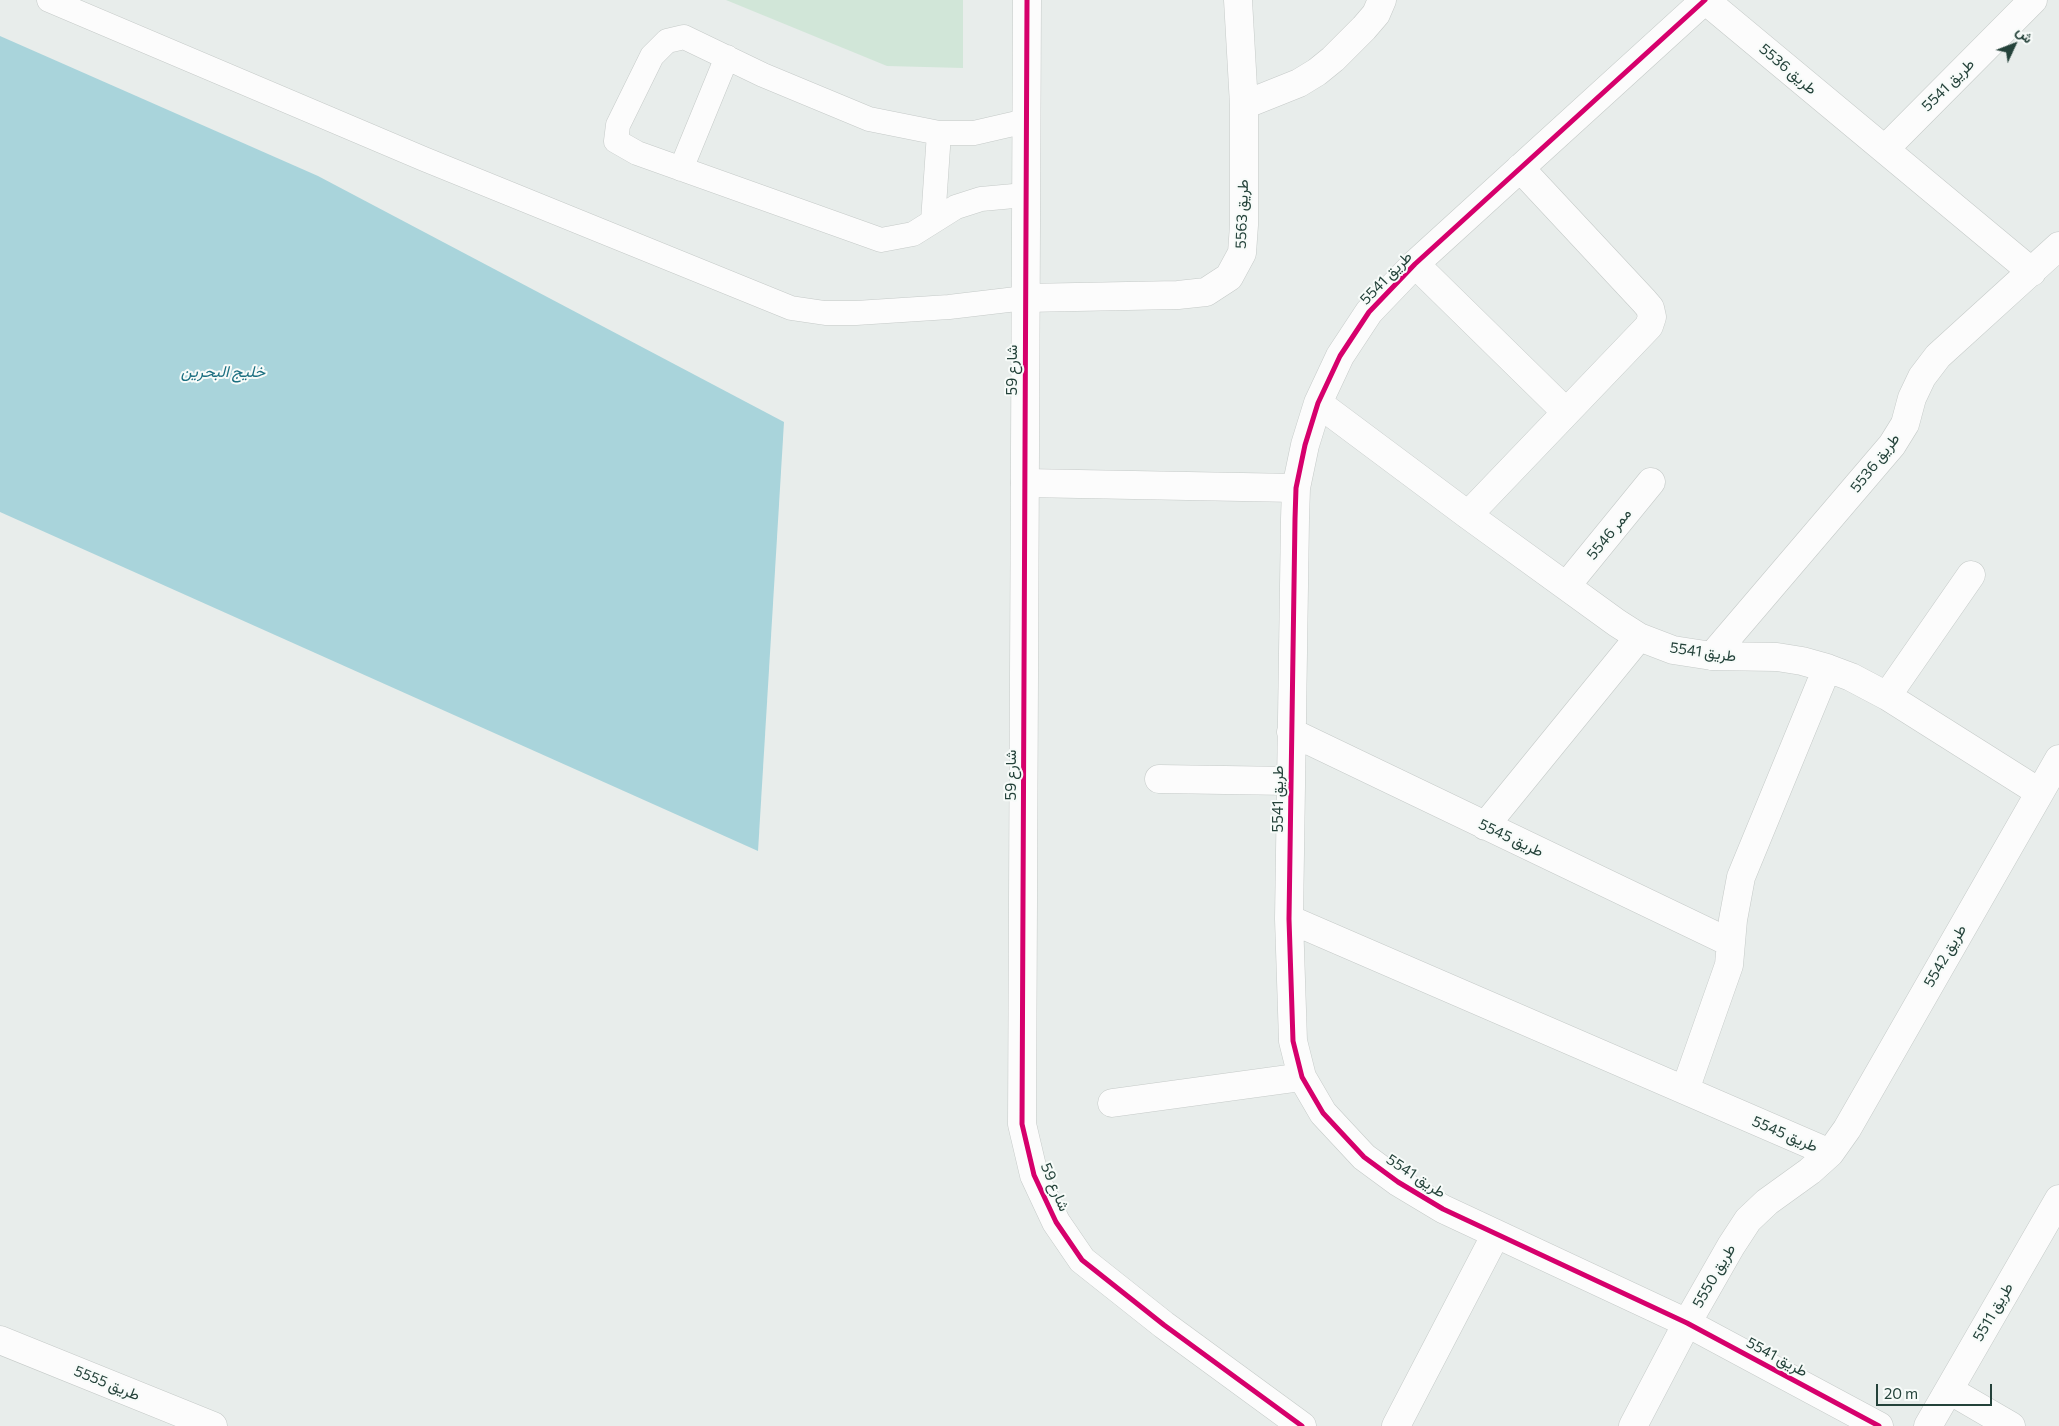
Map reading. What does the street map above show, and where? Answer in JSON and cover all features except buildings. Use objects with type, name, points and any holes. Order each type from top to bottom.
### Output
[{"type":"street","name":"شارع 59","points":[[1027,0],[1022,1124],[1034,1175],[1056,1222],[1082,1260],[1164,1324],[1302,1426]]},
{"type":"street","name":"طريق 5563","points":[[1025,298],[1206,292],[1228,276],[1242,252],[1244,105],[1238,0]]},
{"type":"street","points":[[1244,105],[1299,83],[1316,72],[1333,59],[1364,28],[1376,14],[1382,0]]},
{"type":"street","name":"طريق 5541","points":[[1705,0],[1415,264],[1369,312],[1340,356],[1318,403],[1305,445],[1296,488],[1289,919],[1293,1040],[1302,1077],[1323,1113],[1364,1157],[1398,1182],[1436,1204],[1496,1234],[1687,1323],[1879,1426]]},
{"type":"street","name":"طريق 5536","points":[[1705,0],[1885,149],[2050,259],[1938,356],[1922,377],[1912,398],[1905,424],[1892,444],[1712,656]]},
{"type":"street","name":"طريق 5541","points":[[1885,149],[2033,0]]},
{"type":"street","points":[[1468,516],[1649,326],[1652,317],[1650,308],[1644,301],[1520,168]]},
{"type":"street","points":[[1415,264],[1566,412]]},
{"type":"street","name":"طريق 5541","points":[[1318,403],[1468,516],[1639,637],[1672,650],[1712,656],[1777,657],[1802,661],[1851,677],[1887,696],[2039,792]]},
{"type":"street","name":"ممر 5546","points":[[1567,585],[1652,482]]},
{"type":"street","points":[[1025,483],[1296,488]]},
{"type":"street","points":[[1887,696],[1971,575]]},
{"type":"street","points":[[1485,826],[1639,637]]},
{"type":"street","points":[[1685,1090],[1729,965],[1736,898],[1741,877],[1827,668]]},
{"type":"street","name":"طريق 5545","points":[[1291,732],[1731,942]]},
{"type":"street","name":"طريق 5542","points":[[1830,1153],[1847,1129],[2039,792],[2058,763]]},
{"type":"street","points":[[1159,779],[1290,781]]},
{"type":"street","name":"طريق 5545","points":[[1289,919],[1830,1153]]},
{"type":"street","points":[[1112,1103],[1302,1077]]},
{"type":"street","name":"طريق 5550","points":[[1632,1426],[1687,1323],[1748,1220],[1767,1202],[1810,1171],[1830,1153]]},
{"type":"street","name":"طريق 5511","points":[[1928,1426],[1948,1390],[2050,1231],[2059,1199]]},
{"type":"street","points":[[1396,1426],[1496,1234]]},
{"type":"street","name":"طريق 5555","points":[[0,1340],[213,1426]]},
{"type":"street","points":[[1948,1390],[2011,1426]]},
{"type":"lane","points":[[49,0],[424,159],[791,308],[825,313],[856,312],[949,307],[1025,298]]},
{"type":"lane","points":[[1025,195],[981,199],[956,207],[912,234],[881,240],[637,153],[616,141],[618,125],[652,56],[667,41],[684,37],[727,58],[869,119],[939,133],[974,133],[1026,121]]},
{"type":"lane","points":[[681,169],[727,58]]},
{"type":"lane","points":[[933,221],[939,133]]},
{"type":"green space","points":[[726,0],[963,0],[963,68],[887,66]]},
{"type":"water","name":"خليج البحرين","points":[[0,36],[318,176],[784,422],[758,851],[0,512]]},
{"type":"cycle path","points":[[1027,0],[1022,1124],[1034,1175],[1056,1222],[1082,1260],[1164,1325],[1302,1426]]},
{"type":"cycle path","points":[[1705,0],[1415,264],[1369,312],[1340,356],[1318,403],[1305,445],[1296,488],[1289,919],[1293,1041],[1302,1077],[1323,1113],[1364,1157],[1398,1182],[1443,1209],[1687,1323],[1879,1426]]}]
